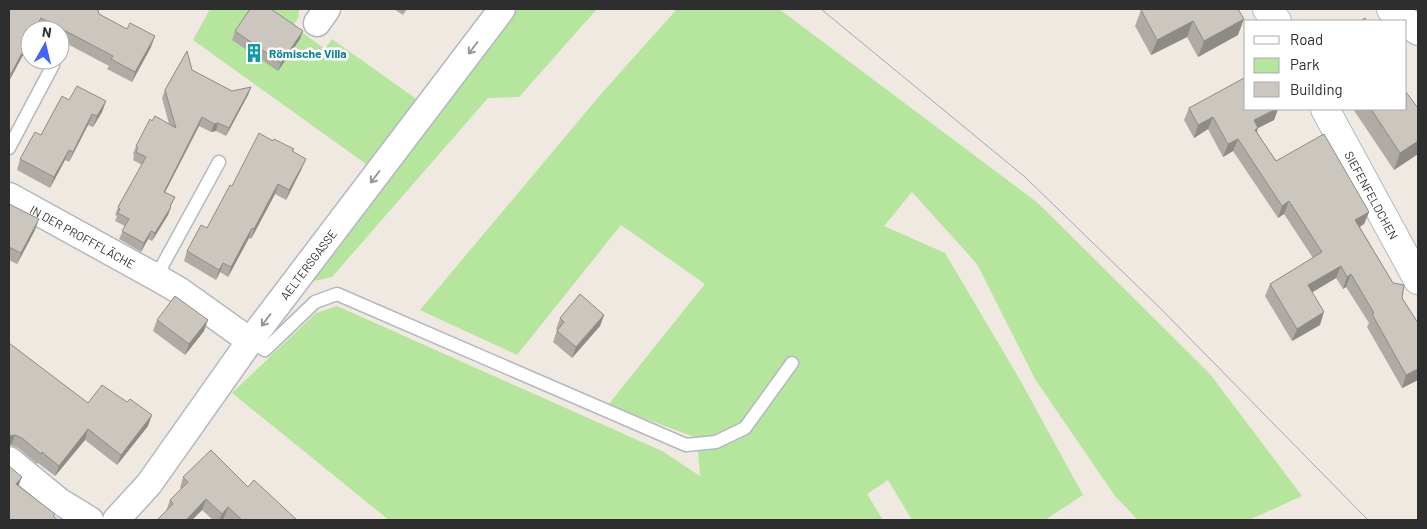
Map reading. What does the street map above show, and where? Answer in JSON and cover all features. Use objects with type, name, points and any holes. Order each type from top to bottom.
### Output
[{"type":"street","name":"AELTERSGASSE","points":[[116,520],[149,484],[250,341],[502,9]]},
{"type":"street","points":[[1267,9],[1277,20]]},
{"type":"street","points":[[1392,9],[1405,20]]},
{"type":"street","points":[[1407,22],[1418,31]]},
{"type":"street","name":"SIEFENFELDCHEN","points":[[1326,110],[1418,280]]},
{"type":"street","name":"IN DER PROFFFLÄCHE","points":[[9,196],[180,291],[250,341]]},
{"type":"street","points":[[9,460],[59,500],[90,520]]},
{"type":"lane","points":[[9,148],[50,70]]},
{"type":"lane","points":[[156,277],[219,162]]},
{"type":"lane","points":[[250,341],[265,350],[315,302],[337,294],[686,446],[716,442],[745,428],[792,363]]},
{"type":"green space","points":[[210,9],[300,9],[299,16],[293,26],[325,49],[332,39],[422,103],[373,169],[193,40]]},
{"type":"green space","points":[[516,9],[597,9],[519,97],[488,98],[332,277],[305,283]]},
{"type":"green space","points":[[677,9],[779,9],[1038,203],[1210,374],[1302,496],[1249,520],[1138,520],[1115,496],[1035,379],[977,264],[912,192],[884,226],[945,253],[1020,380],[1083,495],[1045,520],[912,520],[888,480],[867,494],[883,520],[389,520],[232,393],[316,313],[337,306],[662,451],[700,476],[697,438],[608,405],[705,284],[621,225],[517,355],[420,310],[601,94]]},
{"type":"building","points":[[9,9],[96,9],[99,14],[127,29],[130,23],[155,36],[135,72],[111,59],[113,56],[70,33],[70,20],[45,20],[41,18],[40,20],[20,20],[20,57],[11,74],[9,73]]},
{"type":"building","points":[[250,9],[271,9],[303,31],[281,63],[235,31]]},
{"type":"building","points":[[1238,9],[1244,19],[1204,41],[1193,21],[1157,40],[1141,10]]},
{"type":"building","points":[[187,51],[192,70],[232,91],[251,87],[229,128],[218,123],[214,124],[202,117],[164,192],[175,197],[171,207],[155,233],[151,231],[144,243],[122,231],[129,219],[118,213],[120,209],[118,207],[146,157],[136,152],[138,148],[136,146],[150,119],[152,121],[155,116],[176,128],[165,90]]},
{"type":"building","points":[[1244,78],[1244,110],[1274,110],[1254,120],[1258,128],[1255,130],[1276,161],[1324,134],[1369,212],[1355,220],[1393,283],[1404,285],[1402,298],[1418,323],[1418,369],[1406,375],[1372,314],[1374,313],[1351,274],[1347,277],[1341,266],[1308,285],[1324,312],[1297,329],[1270,284],[1322,252],[1289,201],[1282,206],[1238,139],[1228,144],[1213,117],[1198,125],[1189,108]]},
{"type":"building","points":[[77,86],[106,101],[97,116],[92,114],[73,152],[69,150],[54,177],[20,159],[35,132],[41,135],[62,96],[69,100]]},
{"type":"building","points":[[1407,93],[1418,108],[1418,141],[1400,153],[1372,110],[1407,110]]},
{"type":"building","points":[[259,133],[294,149],[292,151],[306,159],[289,190],[278,184],[231,267],[223,263],[219,270],[187,251],[201,225],[207,228],[230,185],[232,186]]},
{"type":"building","points":[[9,204],[39,219],[21,253],[9,247]]},
{"type":"building","points":[[580,294],[604,315],[576,347],[557,331],[564,322],[560,318]]},
{"type":"building","points":[[175,296],[208,320],[189,344],[157,320]]},
{"type":"building","points":[[9,343],[88,403],[102,385],[127,402],[130,399],[152,415],[121,455],[88,429],[59,466],[22,438],[15,435],[9,436]]},
{"type":"building","points":[[211,450],[248,487],[254,480],[297,520],[242,520],[228,507],[222,514],[206,499],[186,520],[158,519],[173,504],[170,500],[188,482],[183,477]]},
{"type":"building","points":[[9,466],[22,477],[16,484],[55,514],[53,516],[58,520],[9,520]]},
{"type":"tram line","points":[[821,9],[1025,177],[1160,308],[1368,520]]},
{"type":"place","name":"Römische Villa","points":[[254,53]]}]
